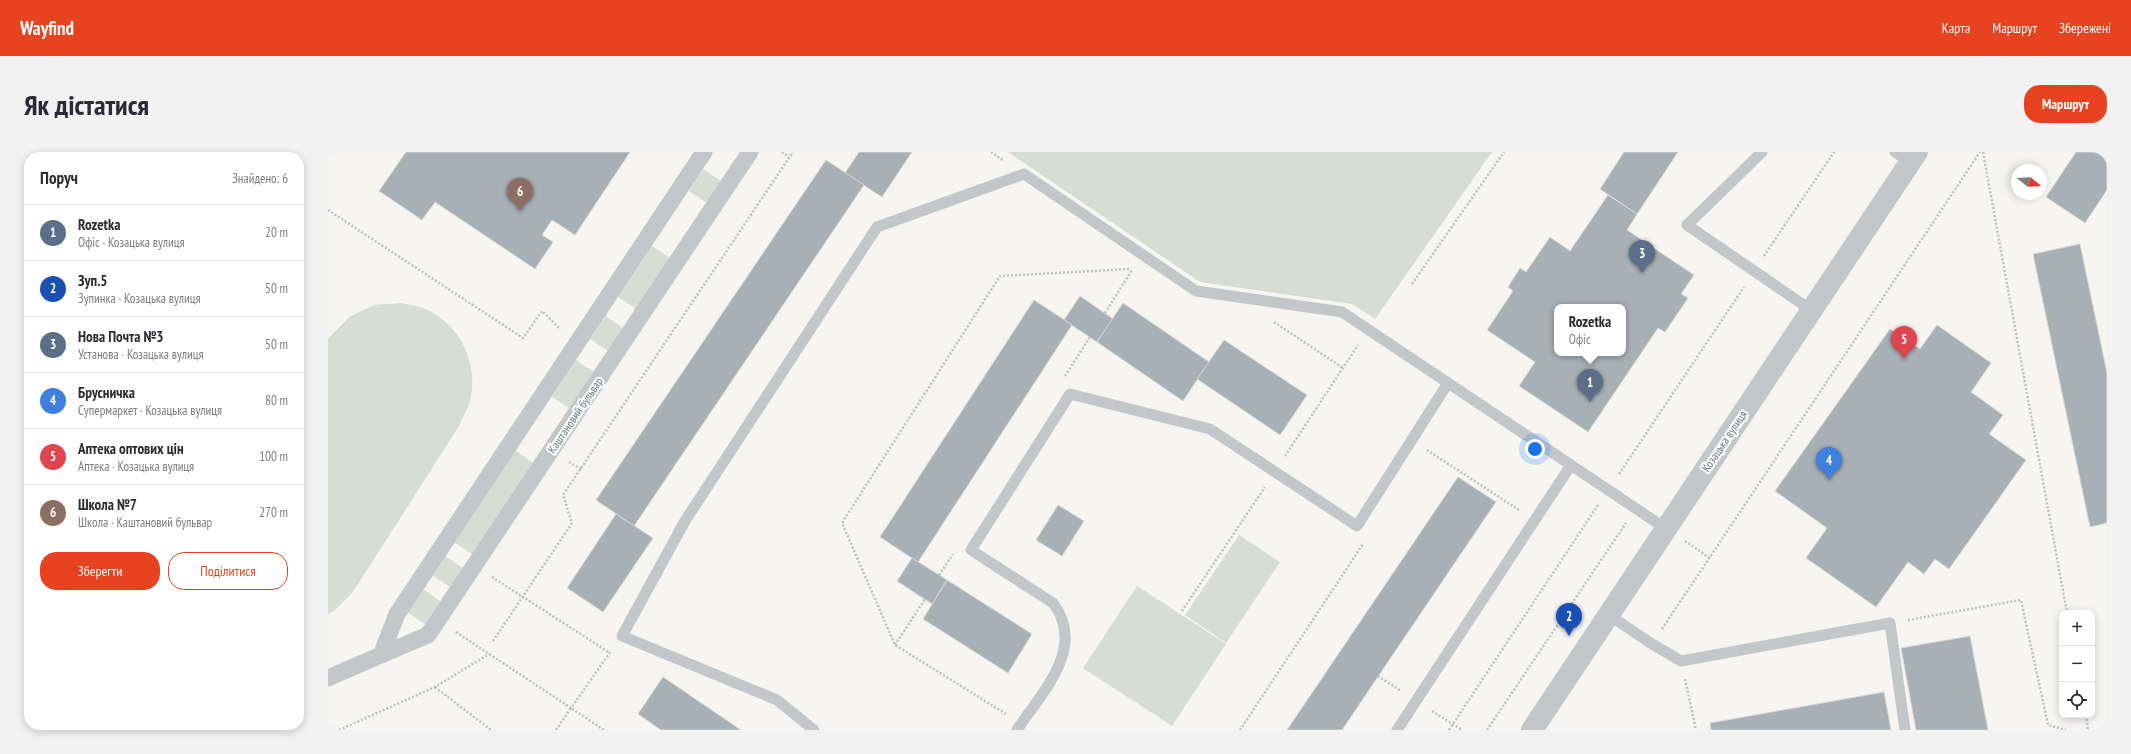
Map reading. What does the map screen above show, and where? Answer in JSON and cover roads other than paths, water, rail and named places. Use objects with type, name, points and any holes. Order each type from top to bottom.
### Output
[{"type":"street","points":[[381,655],[397,614],[704,152]]},
{"type":"street","name":"Каштановий бульвар","points":[[328,678],[428,635],[750,152]]},
{"type":"street","name":"Козацька вулиця","points":[[1532,730],[1811,310],[1907,155]]},
{"type":"lane","points":[[1762,152],[1687,225],[1811,310]]},
{"type":"lane","points":[[814,730],[777,700],[622,636],[685,521],[878,226],[1024,174],[1196,291],[1342,312],[1665,528]]},
{"type":"lane","points":[[1017,730],[1059,667],[1067,641],[1066,628],[1062,614],[1053,603],[971,550],[1070,394],[1210,429],[1356,526],[1448,383]]},
{"type":"lane","points":[[1397,730],[1572,465]]},
{"type":"lane","points":[[1608,615],[1681,661],[1890,623],[1905,730]]},
{"type":"place","name":"Школа №7","points":[[520,211]]},
{"type":"place","name":"Нова Почта №3","points":[[1642,273]]},
{"type":"place","name":"Аптека оптових цін","points":[[1904,359]]},
{"type":"place","name":"Rozetka","points":[[1590,402]]},
{"type":"place","name":"Брусничка","points":[[1829,480]]},
{"type":"place","name":"Зуп.5","points":[[1569,636]]}]
